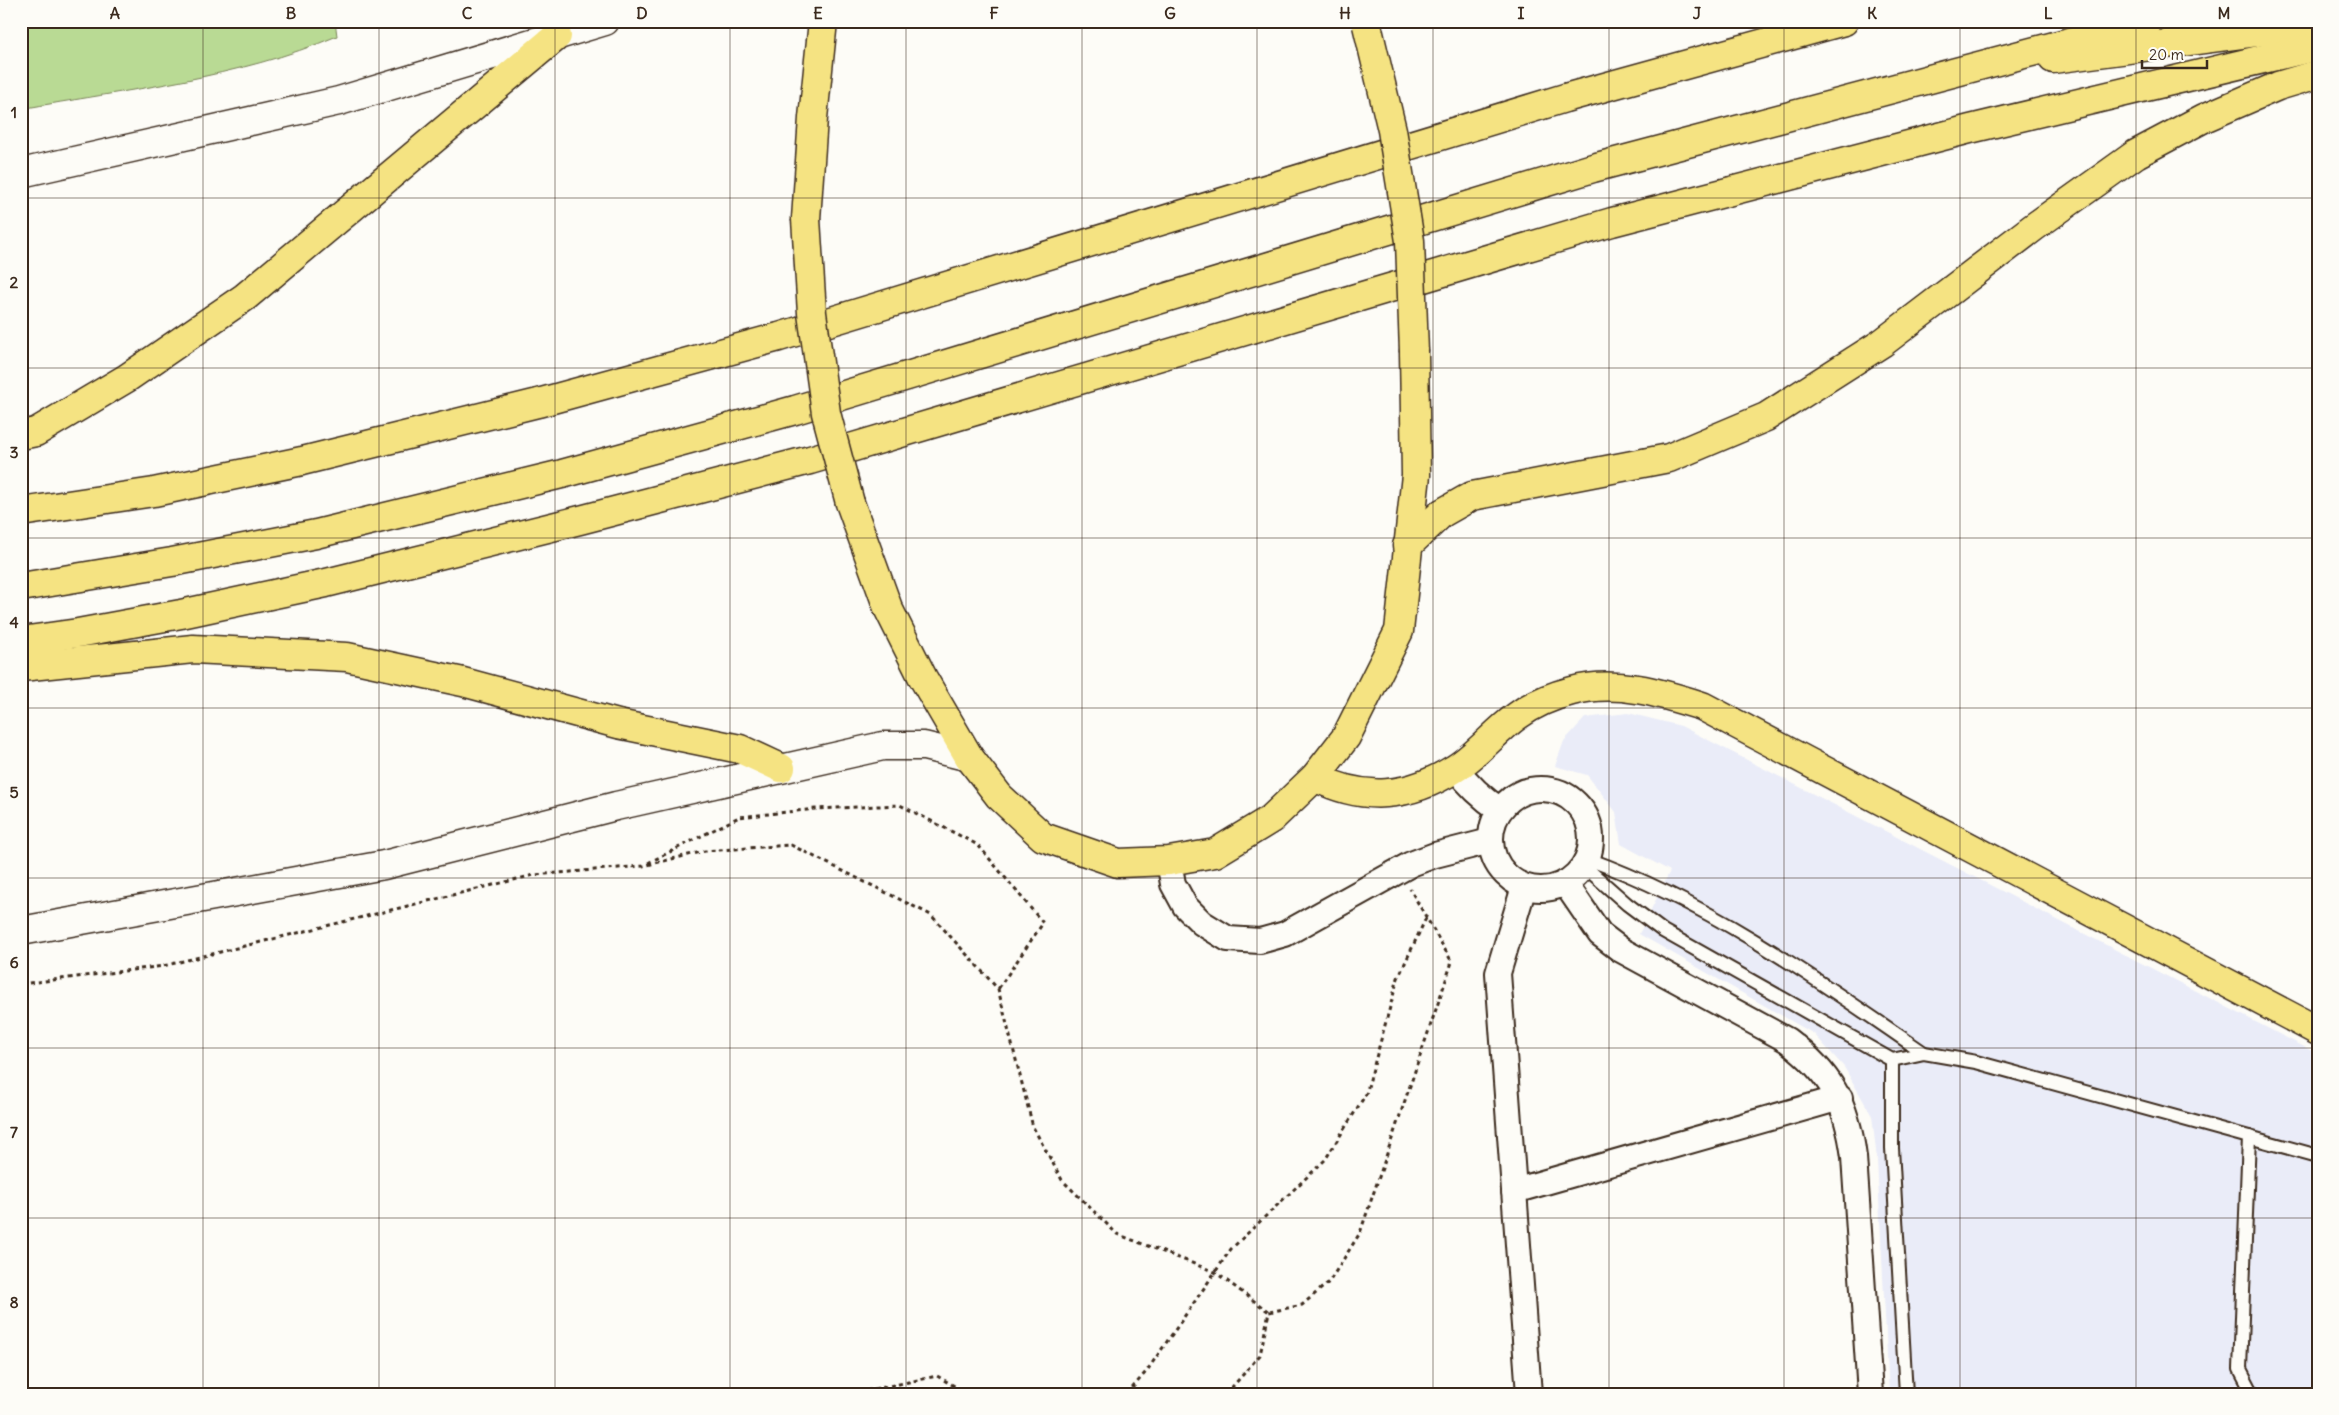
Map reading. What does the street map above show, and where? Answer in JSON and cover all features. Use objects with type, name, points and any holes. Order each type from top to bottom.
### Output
[{"type":"main road","points":[[823,21],[813,118],[806,219],[812,313],[826,413],[850,503],[888,608],[923,678],[969,758],[999,796],[1043,837],[1118,863],[1169,861],[1215,852],[1271,820],[1315,777],[1346,737],[1399,631],[1416,475],[1410,241],[1392,130],[1366,23]]},
{"type":"main road","points":[[1565,98],[1778,21]]},
{"type":"main road","points":[[21,512],[154,492],[293,463],[538,403],[788,334],[1565,98],[1844,21]]},
{"type":"main road","points":[[21,587],[172,562],[316,534],[562,474],[795,410],[1593,168],[2149,21]]},
{"type":"main road","points":[[1955,71],[2103,54],[2318,24]]},
{"type":"main road","points":[[21,436],[36,432],[127,378],[245,297],[557,36]]},
{"type":"main road","points":[[21,641],[153,620],[316,586],[580,520],[810,460],[1612,222],[1970,128],[2318,46]]},
{"type":"main road","points":[[1407,546],[1442,513],[1472,496],[1669,458],[1766,417],[1882,343],[2034,227],[2136,154],[2220,111],[2278,86],[2318,74]]},
{"type":"main road","points":[[21,667],[194,649],[347,657],[463,682],[618,724],[740,749],[781,768]]},
{"type":"main road","points":[[1315,777],[1336,788],[1366,794],[1388,794],[1414,788],[1456,768],[1517,716],[1544,700],[1574,690],[1607,686],[1652,691],[1694,704],[2318,1030]]},
{"type":"street","points":[[21,172],[339,101],[605,21]]},
{"type":"street","points":[[21,931],[384,865],[616,806],[883,746],[924,746],[969,758]]},
{"type":"street","points":[[1456,768],[1478,794],[1500,810]]},
{"type":"street","points":[[1542,789],[1572,800],[1583,812],[1589,827],[1591,843],[1586,862],[1566,883],[1552,888],[1538,890],[1524,887],[1511,880],[1500,869],[1493,856],[1490,841],[1493,825],[1500,810],[1511,799],[1525,791],[1542,789]]},
{"type":"street","points":[[1169,861],[1173,884],[1184,906],[1202,923],[1228,939],[1260,941],[1285,934],[1399,871],[1435,855],[1490,841]]},
{"type":"street","points":[[1566,883],[1600,934],[1621,950],[1787,1040],[1804,1053],[1840,1098],[1850,1126],[1854,1156],[1870,1394]]},
{"type":"street","points":[[1524,887],[1498,973],[1529,1394]]},
{"type":"street","points":[[1514,1191],[1840,1098]]},
{"type":"lane","points":[[1586,862],[1632,874],[1780,955],[1924,1053]]},
{"type":"lane","points":[[1586,862],[1627,904],[1663,931],[1892,1060],[1924,1053],[1976,1062],[2318,1156]]},
{"type":"lane","points":[[1892,1060],[1892,1148],[1906,1394]]},
{"type":"lane","points":[[2249,1137],[2240,1369],[2253,1394]]},
{"type":"path","points":[[643,866],[739,817],[816,808],[900,805],[978,845],[1042,923],[998,989]]},
{"type":"path","points":[[21,984],[163,966],[534,875],[643,866],[705,851],[791,845],[931,915],[998,989],[1033,1128],[1062,1180],[1117,1234],[1215,1272],[1269,1312],[1302,1305],[1329,1282],[1360,1233],[1452,962],[1399,871]]},
{"type":"path","points":[[1127,1394],[1146,1372],[1231,1249],[1326,1160],[1366,1094],[1398,978],[1427,918]]},
{"type":"path","points":[[1226,1394],[1260,1355],[1269,1312]]},
{"type":"path","points":[[851,1394],[937,1376],[968,1394]]},
{"type":"shaded area","points":[[1628,713],[1681,726],[2318,1054],[2318,1394],[1889,1394],[1877,1160],[1872,1116],[1844,1067],[1814,1034],[1639,934],[1670,871],[1621,844],[1616,812],[1587,775],[1555,766],[1564,741],[1585,718]]},
{"type":"green space","points":[[21,21],[335,21],[337,36],[300,50],[221,73],[141,89],[21,109]]}]
